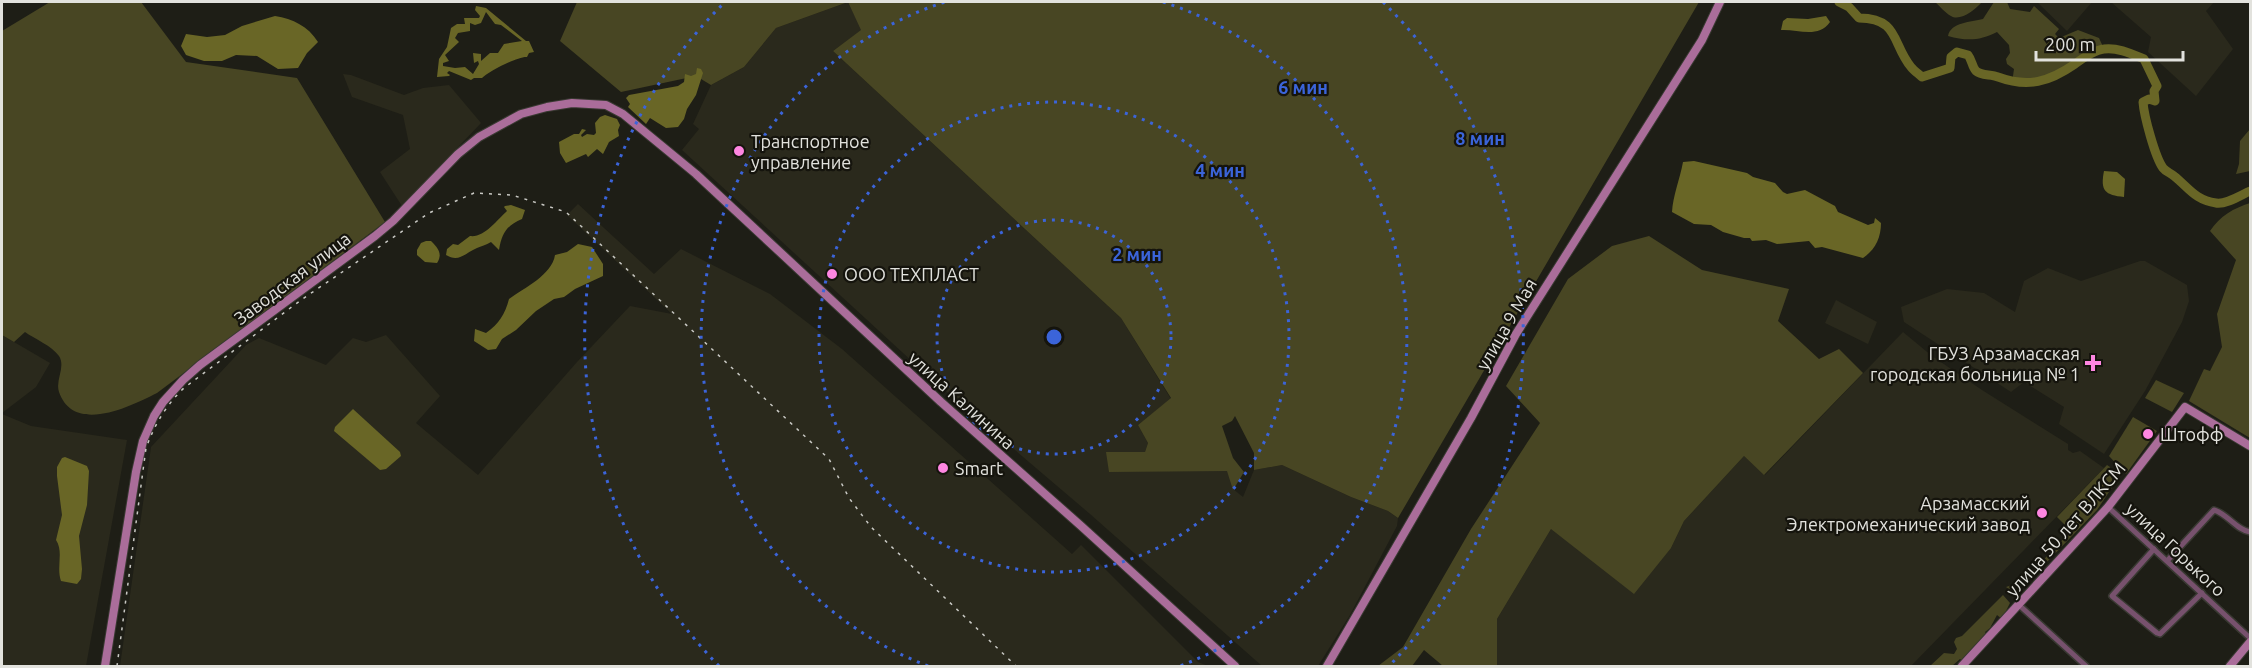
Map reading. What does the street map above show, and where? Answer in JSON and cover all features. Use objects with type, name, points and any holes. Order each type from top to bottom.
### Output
[{"type":"street","name":"улица 9 Мая","points":[[1327,666],[1471,418],[1516,334],[1702,40],[1720,2]]},
{"type":"street","name":"Заводская улица","points":[[105,666],[141,447],[154,416],[183,380],[384,228],[479,137],[521,114],[547,106],[606,105],[623,114],[671,153]]},
{"type":"street","name":"улица Калинина","points":[[671,153],[758,230],[941,402],[1235,666]]},
{"type":"street","name":"улица 50 лет ВЛКСМ","points":[[1962,666],[2109,507],[2185,408],[2250,446]]},
{"type":"street","name":"улица Горького","points":[[2109,507],[2250,640]]},
{"type":"street","points":[[2167,561],[2214,510],[2219,511],[2242,530],[2250,532]]},
{"type":"street","points":[[2154,549],[2112,596],[2160,634],[2202,593]]},
{"type":"street","points":[[2019,605],[2086,666]]},
{"type":"street","points":[[2230,666],[2250,640]]},
{"type":"shaded area","points":[[50,2],[141,2],[186,62],[297,78],[385,222],[157,393],[119,410],[104,414],[90,415],[77,412],[66,405],[58,387],[61,360],[52,349],[25,332],[14,342],[2,335],[2,31]]},
{"type":"shaded area","points":[[577,2],[848,2],[776,28],[744,67],[711,85],[696,76],[621,92],[560,41]]},
{"type":"shaded area","points":[[848,2],[862,30],[833,51],[1121,318],[1171,399],[1138,425],[1148,443],[1145,452],[1106,452],[1195,470],[1228,471],[1233,489],[1243,497],[1254,470],[1282,465],[1351,497],[1388,511],[1398,518],[1397,526],[1350,615],[1318,666],[1262,666],[1090,514],[927,375],[682,150],[699,129],[693,124],[711,85],[744,67],[776,28]]},
{"type":"shaded area","points":[[848,2],[1699,2],[1398,518],[1388,511],[1351,497],[1282,465],[1254,470],[1254,453],[1235,416],[1232,421],[1222,426],[1233,458],[1244,472],[1233,490],[1227,471],[1109,472],[1106,452],[1145,452],[1148,443],[1138,425],[1171,398],[1121,318],[833,51],[861,30]]},
{"type":"shaded area","points":[[1935,2],[1982,2],[1968,14],[1955,17]]},
{"type":"shaded area","points":[[1994,2],[2007,2],[2010,9],[2030,12],[2034,6],[2059,29],[2055,34],[2059,38],[2078,30],[2099,38],[2104,49],[2085,57],[2055,76],[2027,83],[2012,83],[2014,69],[2007,64],[2006,59],[2010,53],[2009,45],[1997,32],[1973,39],[1948,36],[1957,25],[1983,19]]},
{"type":"shaded area","points":[[2037,2],[2092,2],[2067,31]]},
{"type":"shaded area","points":[[2111,2],[2214,2],[2206,11],[2233,49],[2196,96],[2148,52],[2151,37]]},
{"type":"shaded area","points":[[476,6],[486,8],[526,41],[529,41],[534,52],[529,53],[527,57],[503,65],[482,78],[471,80],[449,71],[447,73],[449,76],[437,77],[439,59],[447,47],[451,28],[457,24],[465,24],[464,18],[479,18],[475,10]],"holes":[[[486,12],[495,24],[501,25],[522,41],[504,44],[498,53],[490,53],[481,61],[481,54],[473,53],[474,63],[478,61],[479,64],[473,74],[465,67],[443,66],[443,63],[449,61],[445,55],[459,42],[455,38],[458,33],[470,31],[470,23],[475,25],[481,23]]]},
{"type":"shaded area","points":[[275,16],[300,24],[318,42],[307,53],[298,68],[278,69],[257,56],[236,55],[222,61],[204,61],[186,55],[181,46],[186,34],[207,37],[225,35],[242,26]]},
{"type":"shaded area","points":[[1826,16],[1830,22],[1814,32],[1781,30],[1783,21],[1787,18],[1808,19]]},
{"type":"shaded area","points":[[697,68],[703,73],[696,95],[678,127],[666,128],[650,118],[646,124],[628,107],[630,104],[626,98],[629,95],[678,86],[684,82],[685,74],[691,76],[696,74]]},
{"type":"shaded area","points":[[343,74],[404,95],[423,88],[449,85],[481,123],[402,206],[380,172],[410,149],[403,115],[352,97]]},
{"type":"shaded area","points":[[605,115],[617,119],[620,125],[619,136],[609,142],[603,154],[597,149],[588,157],[586,154],[566,163],[560,153],[559,142],[574,134],[579,134],[582,129],[586,130],[581,135],[582,137],[587,134],[594,135],[596,133],[595,123]]},
{"type":"shaded area","points":[[2250,129],[2250,171],[2236,174],[2240,141]]},
{"type":"shaded area","points":[[1694,161],[1747,173],[1775,183],[1787,194],[1805,190],[1835,206],[1838,212],[1868,225],[1874,223],[1875,218],[1881,223],[1880,234],[1871,251],[1863,258],[1822,247],[1815,248],[1809,241],[1777,244],[1766,240],[1752,241],[1750,238],[1723,232],[1711,225],[1694,224],[1672,212],[1683,162]]},
{"type":"shaded area","points":[[2104,171],[2117,172],[2125,179],[2124,197],[2105,191]]},
{"type":"shaded area","points":[[2250,203],[2250,438],[2189,401],[2204,369],[2210,371],[2222,347],[2217,314],[2236,260],[2210,231],[2228,213]]},
{"type":"shaded area","points":[[578,204],[654,274],[681,249],[770,294],[842,349],[1072,554],[1081,545],[1198,662],[1208,666],[120,666],[151,447],[246,345],[259,338],[326,365],[353,338],[366,342],[386,335],[440,396],[416,423],[478,475],[577,362],[630,306],[672,314],[567,215]]},
{"type":"shaded area","points":[[511,205],[525,210],[522,219],[512,224],[506,231],[499,250],[491,242],[458,258],[446,255],[447,249],[453,244],[458,245],[470,236],[485,231],[507,211],[505,206]]},
{"type":"shaded area","points":[[1649,236],[1702,270],[1789,289],[1778,321],[1819,359],[1839,349],[1863,373],[1764,475],[1744,456],[1684,521],[1671,548],[1634,594],[1551,529],[1497,619],[1497,666],[1443,666],[1424,650],[1412,666],[1378,666],[1403,647],[1471,529],[1540,423],[1506,386],[1568,279],[1612,246]]},
{"type":"shaded area","points":[[431,241],[439,251],[440,257],[437,263],[425,262],[417,255],[421,243]]},
{"type":"shaded area","points":[[578,244],[592,247],[603,264],[603,276],[575,289],[564,297],[554,299],[536,311],[516,330],[502,339],[496,349],[488,350],[474,341],[475,329],[486,333],[491,330],[501,318],[509,299],[543,275],[549,269],[555,255],[567,252]]},
{"type":"shaded area","points":[[2145,261],[2187,285],[2189,301],[2182,322],[2145,391],[2104,454],[2059,424],[2064,407],[2024,382],[2011,392],[1904,322],[1901,307],[1947,289],[1984,293],[2015,312],[2024,281],[2048,268],[2081,281]]},
{"type":"shaded area","points":[[1836,300],[1877,322],[1868,344],[1825,323]]},
{"type":"shaded area","points":[[1903,332],[1932,356],[1982,390],[2068,444],[2068,450],[2073,453],[2080,451],[2104,468],[1911,666],[1497,666],[1497,619],[1551,529],[1671,548],[1684,521],[1744,456],[1765,475]]},
{"type":"shaded area","points":[[2,335],[50,363],[36,387],[2,413]]},
{"type":"shaded area","points":[[2156,380],[2184,393],[2172,412],[2145,398]]},
{"type":"shaded area","points":[[353,409],[400,452],[401,456],[386,469],[380,470],[334,431],[335,427]]},
{"type":"shaded area","points":[[2,414],[31,426],[127,440],[86,666],[2,666]]},
{"type":"shaded area","points":[[2133,417],[2157,431],[2126,474],[2109,456]]},
{"type":"shaded area","points":[[65,457],[87,466],[89,471],[87,505],[79,536],[81,579],[77,584],[61,581],[56,540],[62,515],[57,467]]},
{"type":"shaded area","points":[[2107,465],[2110,467],[2113,486],[2097,510],[2016,594],[2006,587],[2023,581],[2071,531],[2057,517]]},
{"type":"shaded area","points":[[2003,595],[2010,603],[2002,619],[1997,615],[1985,632],[1987,636],[1964,662],[1960,659],[1952,666],[1930,666],[1944,653],[1954,654],[1957,649],[1954,642],[1956,638],[1962,636]]},
{"type":"waterway","points":[[1839,2],[1849,7],[1859,18],[1872,19],[1888,27],[1905,58],[1922,77],[1950,68],[1951,57],[1957,52],[1968,55],[1978,73],[2019,82],[2047,79],[2100,50],[2119,50],[2144,59],[2157,86],[2154,91],[2155,101],[2149,99],[2143,102],[2144,108],[2153,146],[2163,168],[2197,196],[2216,203],[2224,203],[2250,191]]},
{"type":"railway","points":[[117,666],[146,448],[166,408],[184,388],[301,300],[429,213],[474,193],[512,195],[566,212],[829,459],[849,498],[871,527],[1016,666]]},
{"type":"place","name":"Транспортное управление","points":[[739,151]]},
{"type":"place","name":"ООО ТЕХПЛАСТ","points":[[832,274]]},
{"type":"place","name":"ГБУЗ Арзамасская городская больница № 1","points":[[2093,363]]},
{"type":"place","name":"Штофф","points":[[2148,434]]},
{"type":"place","name":"Smart","points":[[943,468]]},
{"type":"place","name":"Арзамасский Электромеханический завод","points":[[2042,513]]}]
